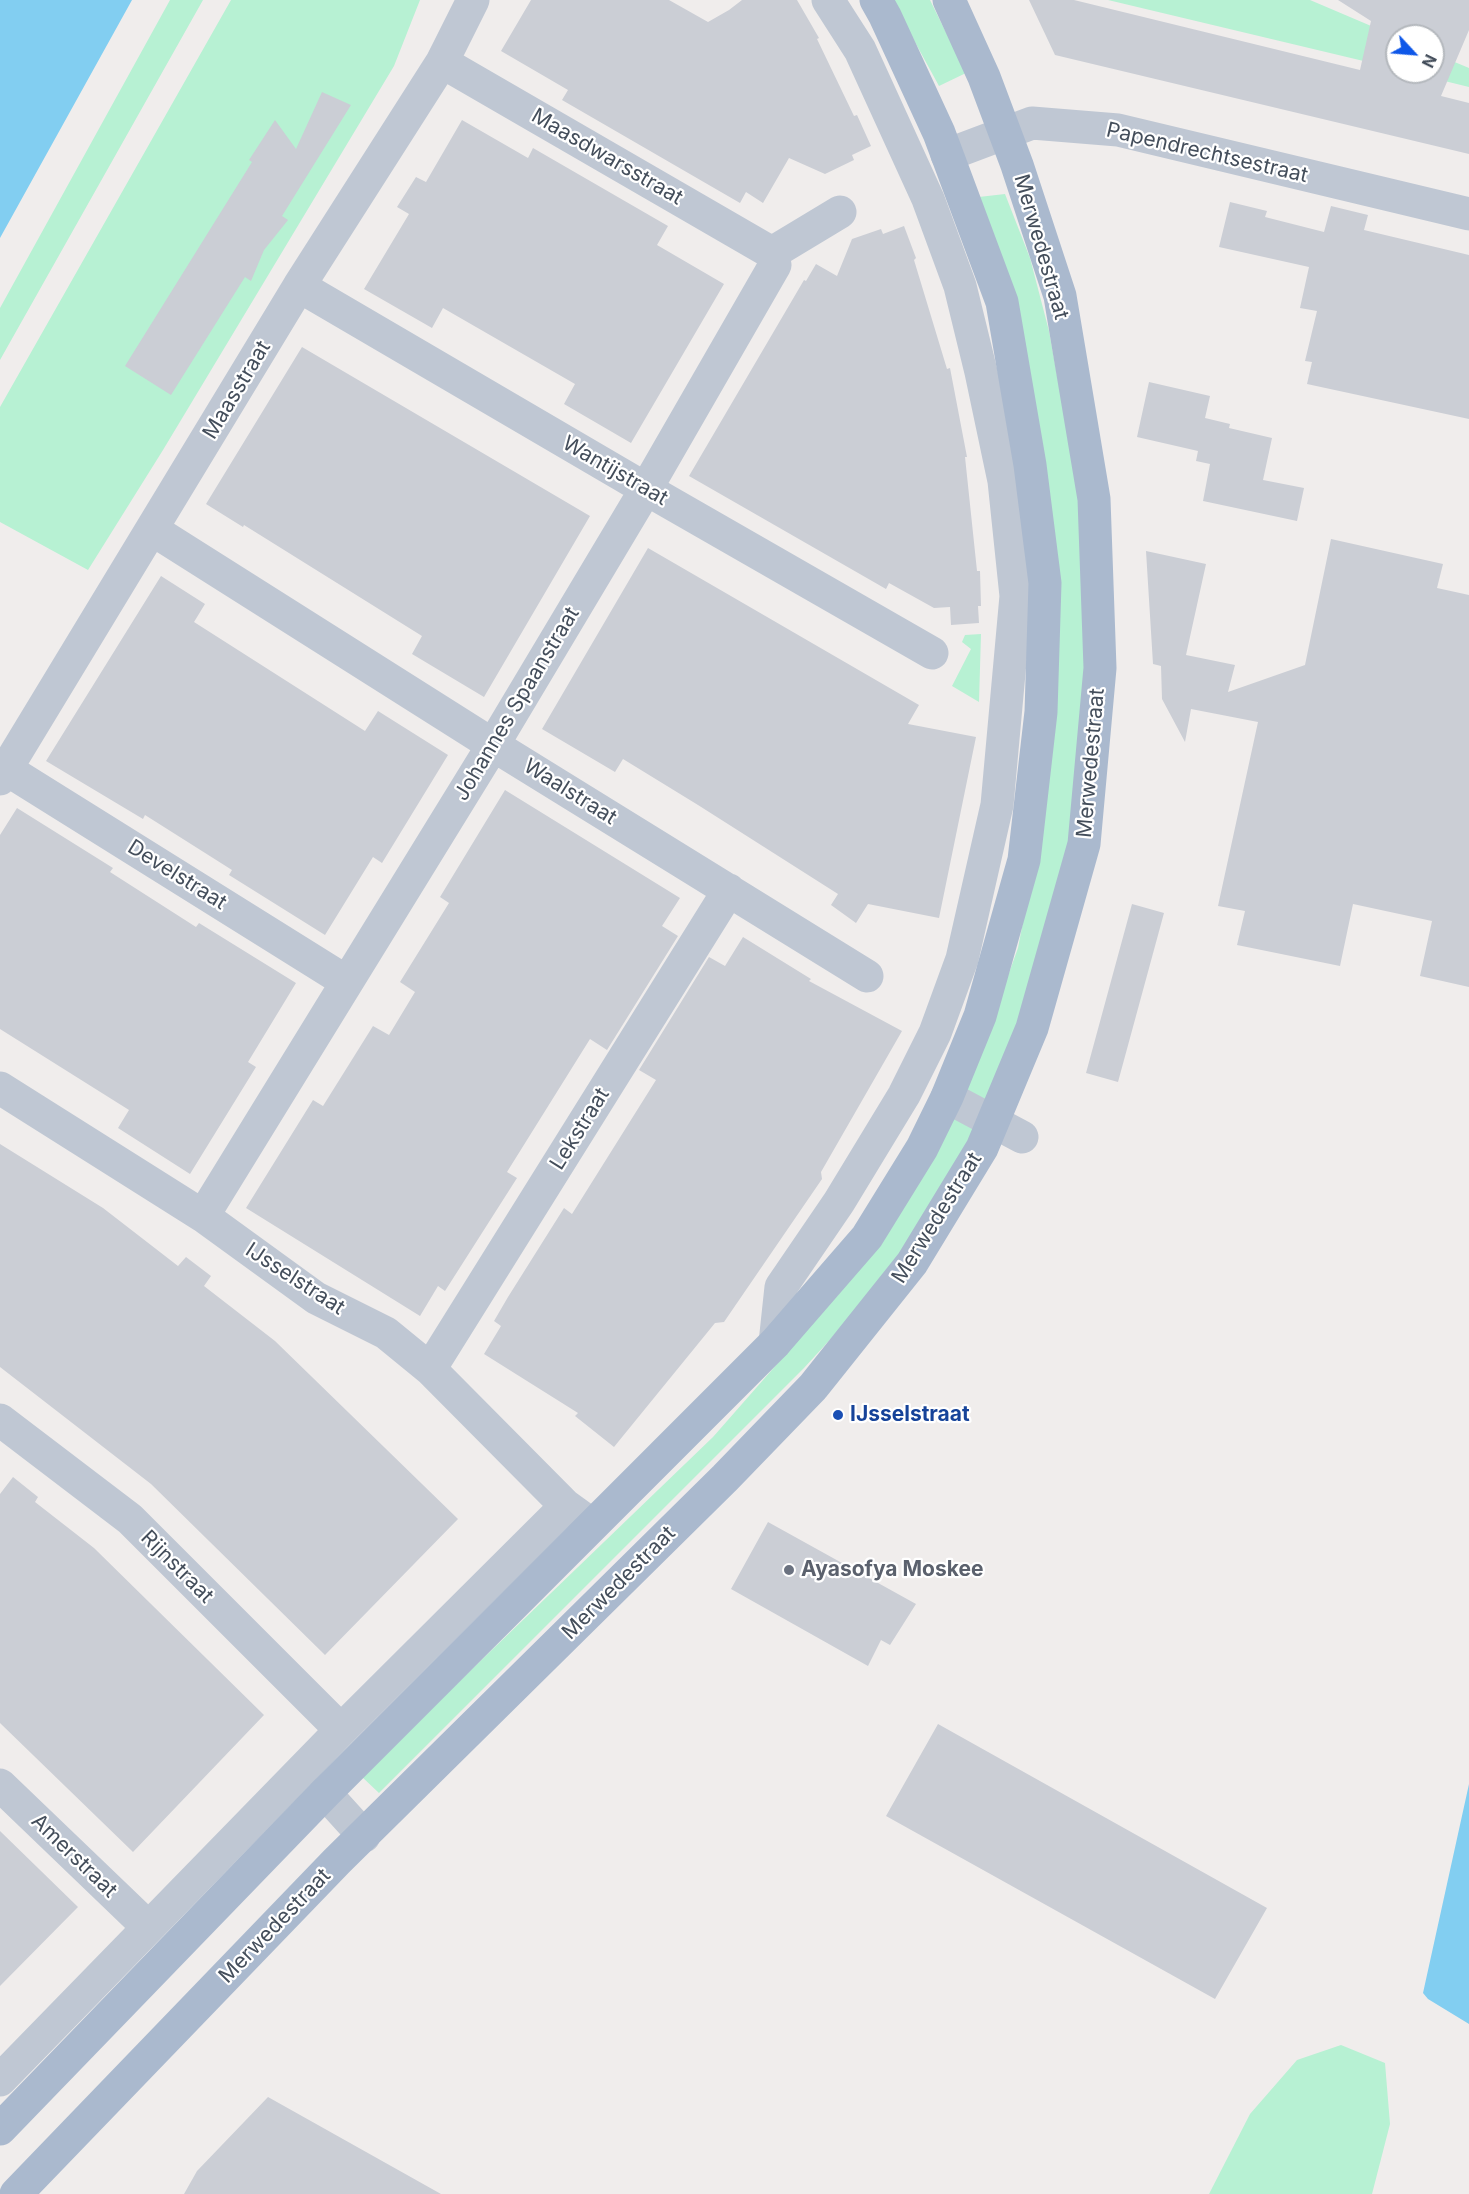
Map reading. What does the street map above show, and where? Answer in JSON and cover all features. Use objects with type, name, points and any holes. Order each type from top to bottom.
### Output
[{"type":"main road","points":[[0,2129],[326,1793],[775,1343],[867,1238],[922,1148],[947,1097],[980,1016],[1024,860],[1041,712],[1045,583],[1030,465],[1002,302],[939,133],[876,0]]},
{"type":"main road","name":"Merwedestraat","points":[[16,2194],[364,1836],[725,1478],[813,1387],[912,1263],[982,1148],[1032,1028],[1084,844],[1100,668],[1094,500],[1059,296],[1046,250],[1005,133],[984,77],[949,0]]},
{"type":"street","name":"Maasstraat","points":[[3,774],[299,286],[442,62],[473,0]]},
{"type":"street","points":[[775,1343],[781,1287],[839,1202],[904,1095],[935,1033],[962,959],[998,806],[1016,596],[1004,481],[960,286],[928,199],[865,60],[828,0]]},
{"type":"street","name":"Maasdwarsstraat","points":[[442,62],[772,253]]},
{"type":"street","name":"Papendrechtsestraat","points":[[947,155],[1032,123],[1118,130],[1469,214]]},
{"type":"street","points":[[772,253],[840,212]]},
{"type":"street","name":"Johannes Spaanstraat","points":[[203,1216],[493,745],[646,489],[775,265],[772,253]]},
{"type":"street","name":"Wantijstraat","points":[[299,286],[932,653]]},
{"type":"street","name":"Waalstraat","points":[[153,530],[493,745],[867,976]]},
{"type":"street","name":"Develstraat","points":[[3,774],[347,982]]},
{"type":"street","name":"Lekstraat","points":[[430,1369],[729,890]]},
{"type":"street","name":"IJsselstraat","points":[[0,1088],[203,1216],[316,1298],[386,1333],[430,1369],[566,1506],[592,1525]]},
{"type":"street","points":[[947,1097],[1022,1137]]},
{"type":"street","name":"Rijnstraat","points":[[0,1420],[130,1519],[341,1730]]},
{"type":"street","points":[[0,2080],[341,1730],[566,1506]]},
{"type":"street","name":"Amerstraat","points":[[0,1785],[148,1927]]},
{"type":"street","points":[[326,1793],[364,1836]]},
{"type":"green space","points":[[170,0],[203,0],[0,360],[0,308]]},
{"type":"green space","points":[[231,0],[420,0],[394,66],[163,450],[88,570],[0,522],[0,407]]},
{"type":"green space","points":[[892,0],[930,0],[966,73],[939,86]]},
{"type":"green space","points":[[1108,0],[1310,0],[1385,32],[1385,66]]},
{"type":"green space","points":[[1445,58],[1469,68],[1469,87],[1445,81]]},
{"type":"green space","points":[[1005,194],[1030,258],[1049,331],[1086,535],[1089,642],[1069,861],[1044,970],[952,1182],[881,1284],[804,1368],[379,1793],[361,1776],[713,1437],[843,1289],[974,1070],[1018,948],[1042,822],[1057,691],[970,198]]},
{"type":"green space","points":[[981,634],[979,702],[952,686],[971,649],[962,642],[965,635]]},
{"type":"green space","points":[[1341,2045],[1385,2063],[1390,2124],[1372,2194],[1209,2194],[1250,2114],[1297,2060]]},
{"type":"water","points":[[0,0],[132,0],[0,238]]},
{"type":"water","points":[[1469,1784],[1469,2024],[1428,1999],[1423,1993]]},
{"type":"building","points":[[531,0],[669,0],[708,22],[742,0],[797,0],[819,38],[817,39],[854,116],[857,115],[871,146],[852,155],[854,160],[825,174],[789,158],[763,203],[746,192],[740,203],[562,100],[568,90],[501,51]]},
{"type":"building","points":[[1029,0],[1074,0],[1360,70],[1371,21],[1338,0],[1469,0],[1469,30],[1441,96],[1469,103],[1469,154],[1055,55]]},
{"type":"building","points":[[322,92],[351,105],[282,216],[288,220],[264,250],[251,281],[245,277],[171,395],[125,366],[252,162],[249,160],[275,120],[296,149]]},
{"type":"building","points":[[462,120],[528,158],[533,148],[668,226],[657,245],[724,284],[631,443],[564,404],[575,384],[443,308],[432,328],[364,289],[409,214],[397,207],[416,177],[426,182]]},
{"type":"building","points":[[1230,202],[1267,211],[1265,217],[1324,232],[1331,206],[1368,215],[1364,230],[1469,255],[1469,419],[1307,384],[1312,362],[1305,361],[1317,311],[1300,308],[1309,267],[1219,247]]},
{"type":"building","points":[[904,226],[916,258],[914,260],[947,369],[950,368],[967,457],[965,457],[977,571],[980,571],[979,623],[951,625],[950,607],[934,608],[889,583],[886,589],[689,476],[804,280],[806,281],[816,264],[837,276],[852,239],[881,229],[883,234]]},
{"type":"building","points":[[302,347],[590,516],[484,697],[412,654],[422,636],[244,525],[243,527],[206,504]]},
{"type":"building","points":[[1149,382],[1210,396],[1205,418],[1230,424],[1229,428],[1272,438],[1263,480],[1304,488],[1297,521],[1203,501],[1210,464],[1196,461],[1198,451],[1137,437]]},
{"type":"building","points":[[1331,539],[1443,564],[1437,588],[1469,595],[1469,987],[1420,976],[1432,921],[1353,904],[1340,966],[1237,945],[1245,911],[1218,906],[1258,722],[1191,709],[1185,742],[1162,699],[1161,666],[1153,664],[1146,551],[1206,564],[1186,655],[1235,665],[1228,692],[1305,665]]},
{"type":"building","points":[[648,548],[919,705],[908,724],[976,737],[939,918],[868,904],[856,923],[831,905],[838,894],[698,805],[623,759],[615,772],[542,729]]},
{"type":"building","points":[[161,576],[205,604],[194,622],[365,731],[378,711],[448,755],[382,863],[373,857],[325,935],[229,875],[232,870],[145,815],[143,819],[46,761]]},
{"type":"building","points":[[505,790],[680,898],[662,926],[678,936],[607,1050],[590,1039],[507,1172],[517,1178],[445,1291],[438,1286],[420,1316],[246,1208],[313,1100],[323,1106],[373,1026],[389,1035],[415,992],[400,982],[449,903],[440,897]]},
{"type":"building","points":[[17,808],[113,868],[110,872],[196,927],[199,923],[296,983],[248,1062],[256,1067],[190,1174],[118,1128],[129,1110],[0,1029],[0,835]]},
{"type":"building","points":[[1132,904],[1164,913],[1118,1082],[1086,1073]]},
{"type":"building","points":[[743,937],[811,979],[809,981],[902,1031],[821,1172],[822,1179],[724,1322],[715,1323],[614,1447],[575,1416],[578,1413],[484,1354],[501,1326],[494,1321],[508,1297],[564,1208],[572,1214],[656,1080],[639,1070],[709,957],[725,966]]},
{"type":"building","points":[[0,1144],[103,1208],[178,1266],[186,1257],[211,1276],[204,1286],[275,1341],[458,1519],[325,1655],[151,1484],[0,1367]]},
{"type":"building","points":[[13,1477],[38,1497],[35,1502],[94,1548],[264,1715],[133,1852],[0,1723],[0,1494]]},
{"type":"building","points":[[768,1522],[916,1604],[890,1645],[881,1640],[868,1666],[731,1589]]},
{"type":"building","points":[[938,1724],[1267,1908],[1215,1999],[886,1816]]},
{"type":"building","points":[[0,1831],[78,1907],[0,1986]]},
{"type":"building","points":[[268,2097],[441,2194],[184,2194],[197,2171]]},
{"type":"place","name":"IJsselstraat","points":[[838,1415]]},
{"type":"place","name":"Ayasofya Moskee","points":[[789,1570]]}]
